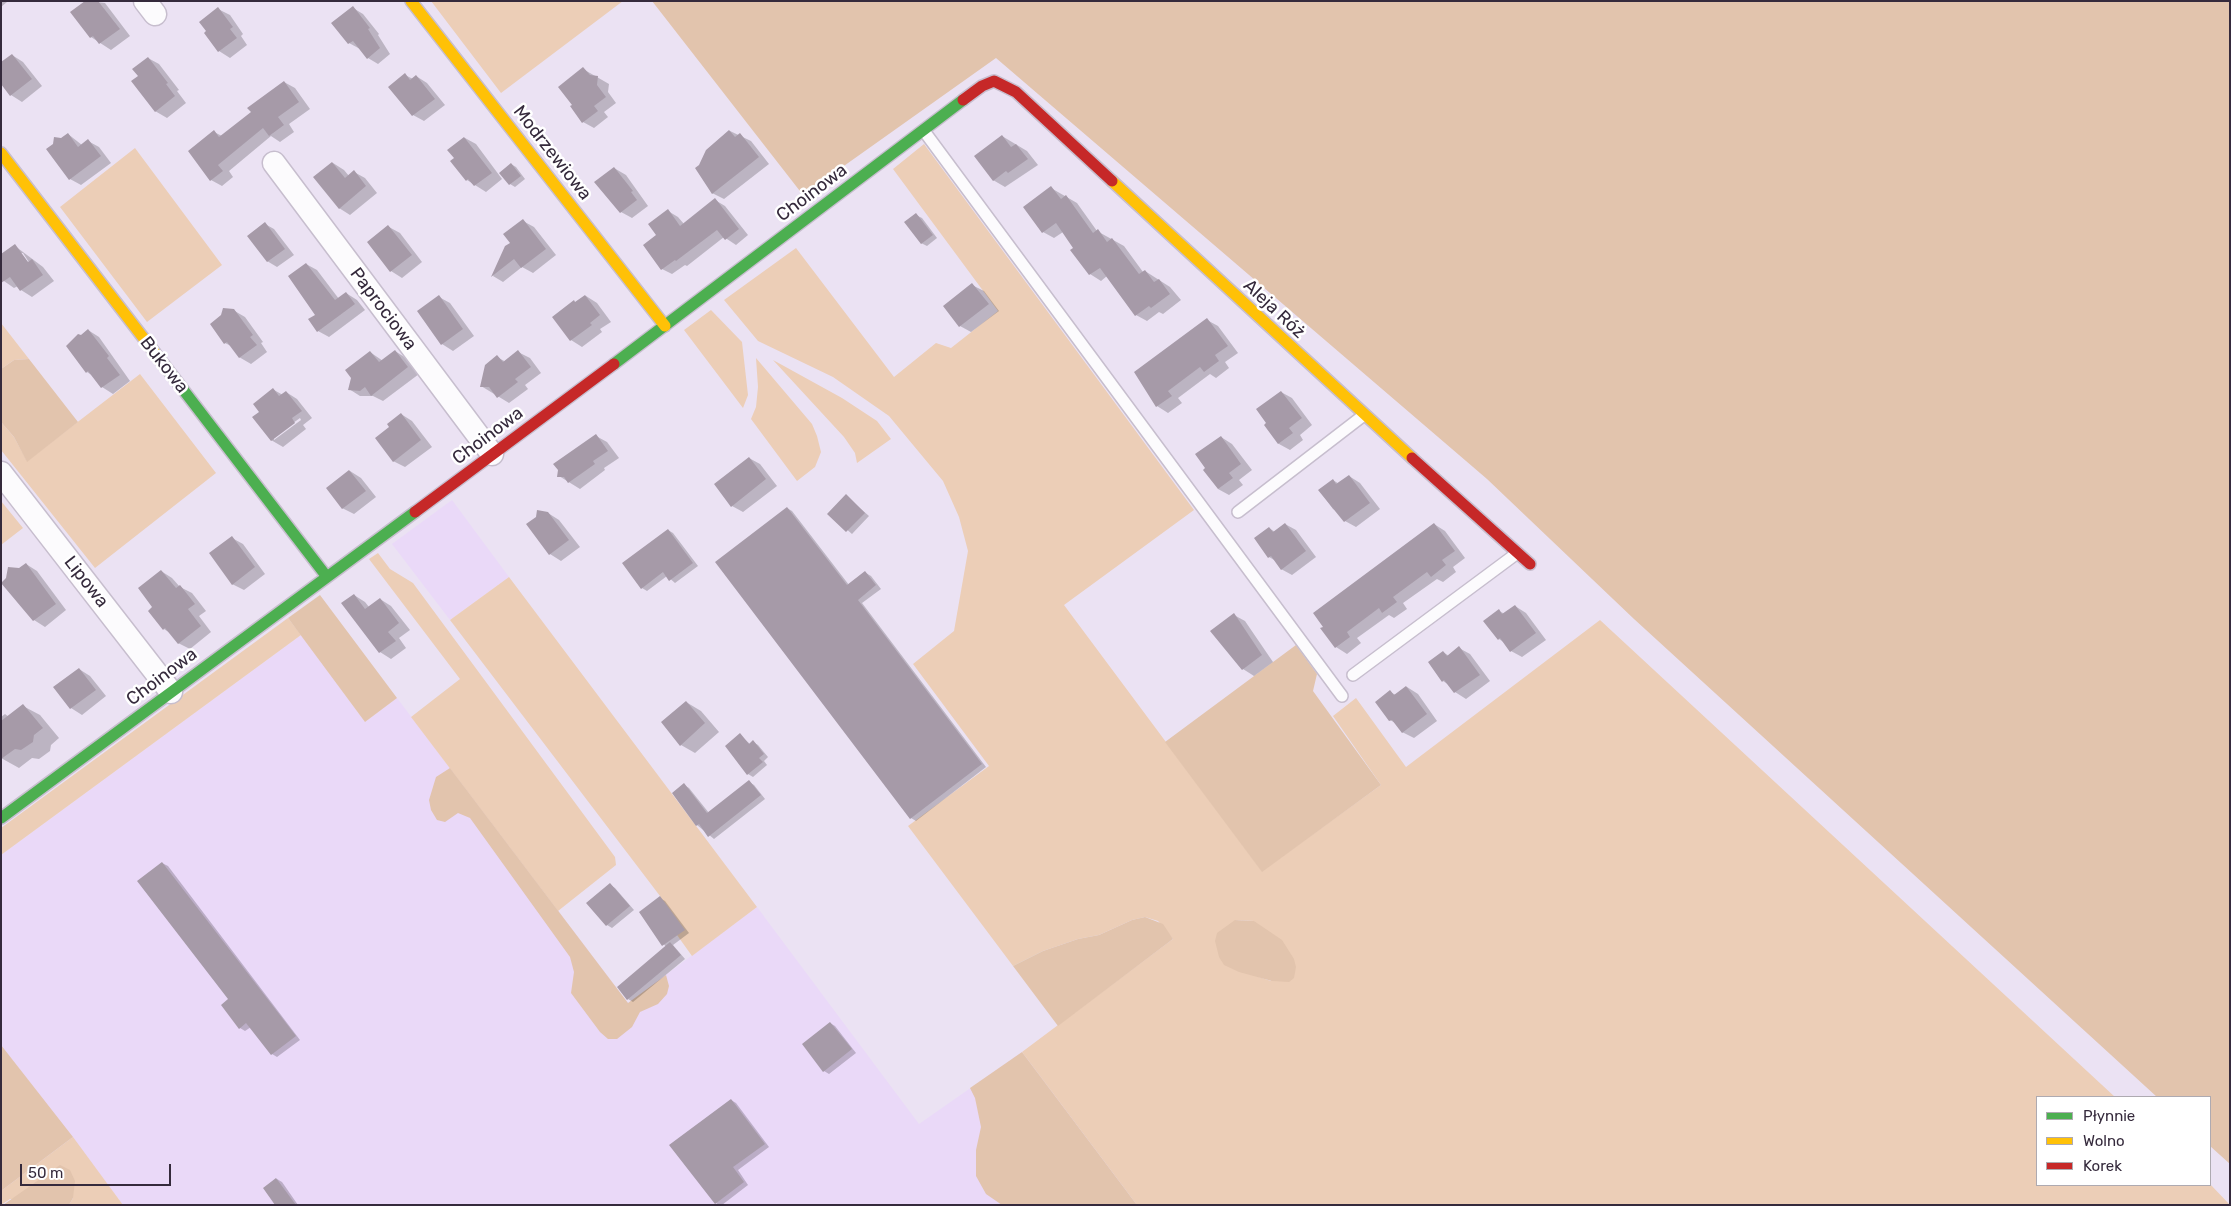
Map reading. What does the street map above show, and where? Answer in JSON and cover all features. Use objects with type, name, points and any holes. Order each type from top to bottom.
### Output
[{"type":"street","name":"Modrzewiowa","points":[[411,1],[665,326]]},
{"type":"street","name":"Choinowa","points":[[1,818],[665,326],[982,86],[994,81]]},
{"type":"street","name":"Aleja Róż","points":[[994,81],[1016,92],[1364,415],[1516,554],[1530,564]]},
{"type":"street","name":"Bukowa","points":[[1,153],[327,577]]},
{"type":"street","name":"Paprociowa","points":[[274,163],[492,454]]},
{"type":"street","name":"Lipowa","points":[[1,473],[171,692]]},
{"type":"lane","points":[[924,131],[1342,696]]},
{"type":"lane","points":[[1238,512],[1364,415]]},
{"type":"lane","points":[[1353,675],[1516,554]]},
{"type":"shaded area","points":[[431,1],[623,1],[501,93]]},
{"type":"shaded area","points":[[652,1],[2230,1],[2230,1164],[2211,1147],[2211,1096],[2156,1096],[1634,619],[1487,479],[996,58],[803,195]]},
{"type":"shaded area","points":[[924,144],[1194,510],[1064,605],[1262,871],[1381,785],[1333,716],[1356,698],[1406,767],[1600,620],[2114,1096],[2036,1096],[2036,1186],[2211,1185],[2230,1205],[1137,1205],[1022,1052],[1173,939],[1158,921],[1145,917],[1132,920],[1099,935],[1078,939],[1043,951],[1013,966],[908,826],[989,766],[913,664],[954,631],[968,551],[959,517],[943,481],[889,416],[833,377],[758,341],[724,300],[796,248],[894,377],[936,343],[951,348],[998,311],[893,169]],"holes":[[[1235,920],[1254,921],[1271,981],[1256,976]]]},
{"type":"shaded area","points":[[135,148],[222,265],[147,322],[60,207]]},
{"type":"shaded area","points":[[711,310],[742,342],[748,395],[743,408],[684,330]]},
{"type":"shaded area","points":[[1,323],[29,359],[14,360],[1,369]]},
{"type":"shaded area","points":[[756,358],[812,424],[817,436],[821,452],[815,467],[797,481],[751,419],[756,407],[758,387]]},
{"type":"shaded area","points":[[29,359],[78,422],[27,462],[14,437],[1,422],[1,369],[14,360]]},
{"type":"shaded area","points":[[773,360],[842,398],[877,421],[891,439],[857,463],[855,453],[844,437]]},
{"type":"shaded area","points":[[140,374],[216,473],[95,568],[1,450],[1,422],[14,437],[27,461]]},
{"type":"shaded area","points":[[452,500],[509,577],[450,620],[392,544]]},
{"type":"shaded area","points":[[1,501],[23,528],[1,545]]},
{"type":"shaded area","points":[[378,553],[390,569],[413,583],[615,857],[616,865],[558,911],[411,717],[460,679],[369,559]]},
{"type":"shaded area","points":[[509,577],[757,907],[692,956],[677,935],[660,896],[450,620]]},
{"type":"shaded area","points":[[320,595],[397,698],[365,722],[288,618]]},
{"type":"shaded area","points":[[288,618],[301,635],[1,855],[1,828]]},
{"type":"shaded area","points":[[301,635],[365,722],[397,698],[628,1003],[757,907],[919,1124],[1022,1052],[1137,1205],[123,1205],[1,1045],[1,855]]},
{"type":"shaded area","points":[[1296,645],[1317,674],[1313,691],[1381,785],[1262,872],[1165,742]]},
{"type":"shaded area","points":[[450,768],[628,1003],[666,975],[669,986],[667,994],[658,1004],[640,1012],[632,1027],[617,1039],[608,1039],[600,1032],[571,993],[574,972],[570,957],[470,818],[458,813],[445,822],[437,820],[431,810],[429,800],[436,777]]},
{"type":"shaded area","points":[[1145,917],[1163,924],[1173,939],[1058,1026],[1013,966],[1043,951],[1078,939],[1099,935],[1132,920]]},
{"type":"shaded area","points":[[1235,920],[1254,921],[1282,940],[1294,959],[1296,967],[1294,978],[1289,982],[1272,981],[1239,972],[1224,965],[1219,957],[1215,941],[1217,933]]},
{"type":"shaded area","points":[[1,1045],[73,1137],[1,1191]]},
{"type":"shaded area","points":[[1022,1052],[1137,1205],[1002,1205],[986,1194],[976,1176],[976,1150],[981,1127],[975,1098],[970,1088]]},
{"type":"shaded area","points":[[73,1137],[123,1205],[69,1205],[73,1198],[10,1199],[1,1205],[1,1191]]},
{"type":"shaded area","points":[[60,1165],[70,1170],[75,1181],[73,1198],[69,1205],[3,1205]]},
{"type":"building","points":[[85,1],[98,1],[120,29],[99,44],[93,36],[90,38],[70,12]]},
{"type":"building","points":[[353,6],[370,28],[368,29],[380,48],[367,59],[353,41],[348,44],[331,23]]},
{"type":"building","points":[[218,7],[233,27],[230,29],[237,38],[218,52],[204,33],[206,31],[199,22]]},
{"type":"building","points":[[12,54],[32,79],[10,96],[1,84],[1,62]]},
{"type":"building","points":[[148,57],[168,83],[166,84],[175,96],[155,112],[131,81],[138,76],[132,69]]},
{"type":"building","points":[[583,67],[590,75],[598,76],[597,85],[606,97],[594,106],[598,111],[582,123],[570,106],[572,105],[558,87]]},
{"type":"building","points":[[405,73],[410,80],[416,75],[435,99],[412,116],[388,87]]},
{"type":"building","points":[[284,81],[299,102],[278,117],[284,125],[269,136],[263,128],[218,165],[223,171],[210,181],[188,151],[214,130],[219,137],[251,112],[247,108]]},
{"type":"building","points":[[729,130],[735,137],[740,133],[759,157],[712,194],[695,168],[699,165],[706,150]]},
{"type":"building","points":[[68,133],[78,147],[88,139],[101,156],[69,180],[46,149],[53,144],[54,137],[61,138]]},
{"type":"building","points":[[1002,135],[1011,147],[1016,144],[1028,159],[1008,173],[1006,171],[993,181],[974,156]]},
{"type":"building","points":[[464,137],[492,173],[474,186],[468,179],[466,181],[450,161],[454,158],[447,150]]},
{"type":"building","points":[[332,162],[345,178],[354,170],[366,186],[339,209],[313,177]]},
{"type":"building","points":[[511,163],[521,176],[509,185],[499,173]]},
{"type":"building","points":[[614,167],[633,191],[631,192],[637,200],[620,213],[594,182]]},
{"type":"building","points":[[1051,186],[1061,199],[1066,195],[1093,233],[1098,229],[1107,242],[1112,238],[1139,274],[1145,270],[1154,282],[1159,279],[1170,294],[1151,308],[1149,306],[1135,316],[1100,268],[1089,275],[1070,250],[1073,248],[1056,223],[1042,233],[1023,207]]},
{"type":"building","points":[[715,198],[739,229],[725,240],[717,230],[661,270],[643,245],[656,235],[648,224],[668,209],[680,226]]},
{"type":"building","points":[[916,213],[933,235],[921,244],[904,222]]},
{"type":"building","points":[[523,219],[546,249],[521,268],[514,259],[491,277],[505,246],[510,243],[503,234]]},
{"type":"building","points":[[265,222],[285,249],[267,262],[247,236]]},
{"type":"building","points":[[388,225],[412,255],[390,272],[367,242]]},
{"type":"building","points":[[15,244],[28,262],[32,259],[43,275],[20,291],[10,277],[1,283],[1,254]]},
{"type":"building","points":[[306,263],[335,300],[346,292],[355,304],[317,332],[308,319],[315,315],[288,276]]},
{"type":"building","points":[[972,283],[989,304],[959,327],[943,306]]},
{"type":"building","points":[[439,295],[463,329],[441,345],[417,311]]},
{"type":"building","points":[[585,295],[600,315],[590,323],[592,325],[570,341],[552,317],[574,300],[575,302]]},
{"type":"building","points":[[223,308],[234,309],[253,335],[250,337],[257,345],[239,358],[227,342],[224,344],[210,324],[221,315]]},
{"type":"building","points":[[1207,318],[1228,346],[1215,355],[1219,361],[1204,372],[1200,367],[1168,391],[1172,396],[1156,407],[1134,372]]},
{"type":"building","points":[[88,329],[109,356],[107,358],[120,375],[101,388],[88,371],[86,373],[66,346],[78,334],[81,335]]},
{"type":"building","points":[[395,350],[408,367],[371,396],[365,387],[360,391],[348,390],[351,378],[345,370],[370,351],[379,362]]},
{"type":"building","points":[[518,350],[531,367],[515,379],[518,382],[497,398],[489,387],[480,387],[485,365],[497,355],[503,362]]},
{"type":"building","points":[[273,388],[279,396],[286,391],[302,411],[292,418],[295,423],[271,441],[252,417],[259,412],[253,404]]},
{"type":"building","points":[[1281,391],[1302,418],[1289,428],[1293,433],[1278,444],[1264,425],[1266,423],[1256,409]]},
{"type":"building","points":[[401,413],[421,440],[393,462],[375,438],[389,427],[387,424]]},
{"type":"building","points":[[596,434],[608,451],[593,461],[595,464],[568,483],[564,477],[557,477],[558,470],[553,464]]},
{"type":"building","points":[[1221,436],[1241,464],[1229,473],[1233,478],[1218,489],[1203,470],[1205,468],[1195,454]]},
{"type":"building","points":[[749,457],[766,479],[731,507],[714,484]]},
{"type":"building","points":[[349,470],[366,491],[342,509],[326,488]]},
{"type":"building","points":[[1349,475],[1370,503],[1344,522],[1318,490],[1333,479],[1336,484]]},
{"type":"building","points":[[846,494],[865,513],[846,532],[827,514]]},
{"type":"building","points":[[787,507],[847,585],[865,571],[876,585],[858,600],[982,764],[910,819],[715,562]]},
{"type":"building","points":[[537,510],[548,512],[569,540],[549,555],[526,524],[536,517]]},
{"type":"building","points":[[1285,523],[1306,551],[1281,570],[1271,556],[1268,558],[1254,538],[1269,527],[1273,532]]},
{"type":"building","points":[[1434,523],[1455,551],[1442,560],[1446,565],[1431,577],[1427,572],[1393,597],[1397,602],[1382,613],[1379,608],[1347,632],[1350,637],[1335,648],[1320,628],[1323,627],[1313,613]]},
{"type":"building","points":[[668,529],[693,563],[669,581],[663,572],[641,589],[622,563]]},
{"type":"building","points":[[232,536],[255,567],[232,585],[209,553]]},
{"type":"building","points":[[26,563],[56,604],[33,621],[1,583],[6,578],[8,567],[19,568]]},
{"type":"building","points":[[161,570],[176,588],[180,585],[195,604],[188,609],[201,626],[178,644],[165,628],[163,630],[148,611],[152,607],[138,588]]},
{"type":"building","points":[[354,594],[365,609],[380,598],[399,623],[388,632],[396,641],[379,653],[341,603]]},
{"type":"building","points":[[1515,605],[1536,633],[1510,652],[1500,638],[1498,640],[1483,621],[1499,609],[1502,614]]},
{"type":"building","points":[[1234,613],[1262,655],[1242,670],[1210,631]]},
{"type":"building","points":[[1459,646],[1480,675],[1454,693],[1444,680],[1442,682],[1428,662],[1443,651],[1447,656]]},
{"type":"building","points":[[79,668],[96,690],[70,709],[53,687]]},
{"type":"building","points":[[1406,686],[1427,714],[1402,733],[1392,720],[1389,721],[1375,702],[1390,690],[1394,695]]},
{"type":"building","points":[[686,701],[705,723],[680,746],[661,722]]},
{"type":"building","points":[[23,704],[43,728],[34,735],[33,742],[21,750],[15,749],[1,759],[1,721]]},
{"type":"building","points":[[740,733],[749,744],[753,740],[764,754],[759,758],[763,762],[747,775],[725,746]]},
{"type":"building","points":[[749,780],[761,795],[708,837],[699,824],[696,826],[672,793],[684,783],[707,813]]},
{"type":"building","points":[[162,862],[296,1036],[271,1055],[246,1023],[239,1029],[221,1005],[228,999],[137,881]]},
{"type":"building","points":[[610,883],[630,906],[606,926],[586,903]]},
{"type":"building","points":[[660,896],[685,930],[662,946],[639,912]]},
{"type":"building","points":[[670,942],[681,955],[627,1000],[617,987]]},
{"type":"building","points":[[830,1022],[852,1049],[823,1072],[802,1044]]},
{"type":"building","points":[[731,1099],[765,1144],[733,1167],[744,1182],[715,1204],[669,1145]]},
{"type":"building","points":[[276,1178],[296,1205],[275,1205],[263,1188]]},
{"type":"traffic: fast","points":[[614,364],[963,100]]},
{"type":"traffic: fast","points":[[155,353],[327,577]]},
{"type":"traffic: fast","points":[[1,818],[415,512]]},
{"type":"traffic: slow","points":[[411,1],[665,326]]},
{"type":"traffic: slow","points":[[1,153],[155,353]]},
{"type":"traffic: slow","points":[[1112,181],[1412,458]]},
{"type":"traffic: jam","points":[[963,100],[982,86],[994,81],[1016,92],[1112,181]]},
{"type":"traffic: jam","points":[[415,512],[614,364]]},
{"type":"traffic: jam","points":[[1412,458],[1530,564]]}]
